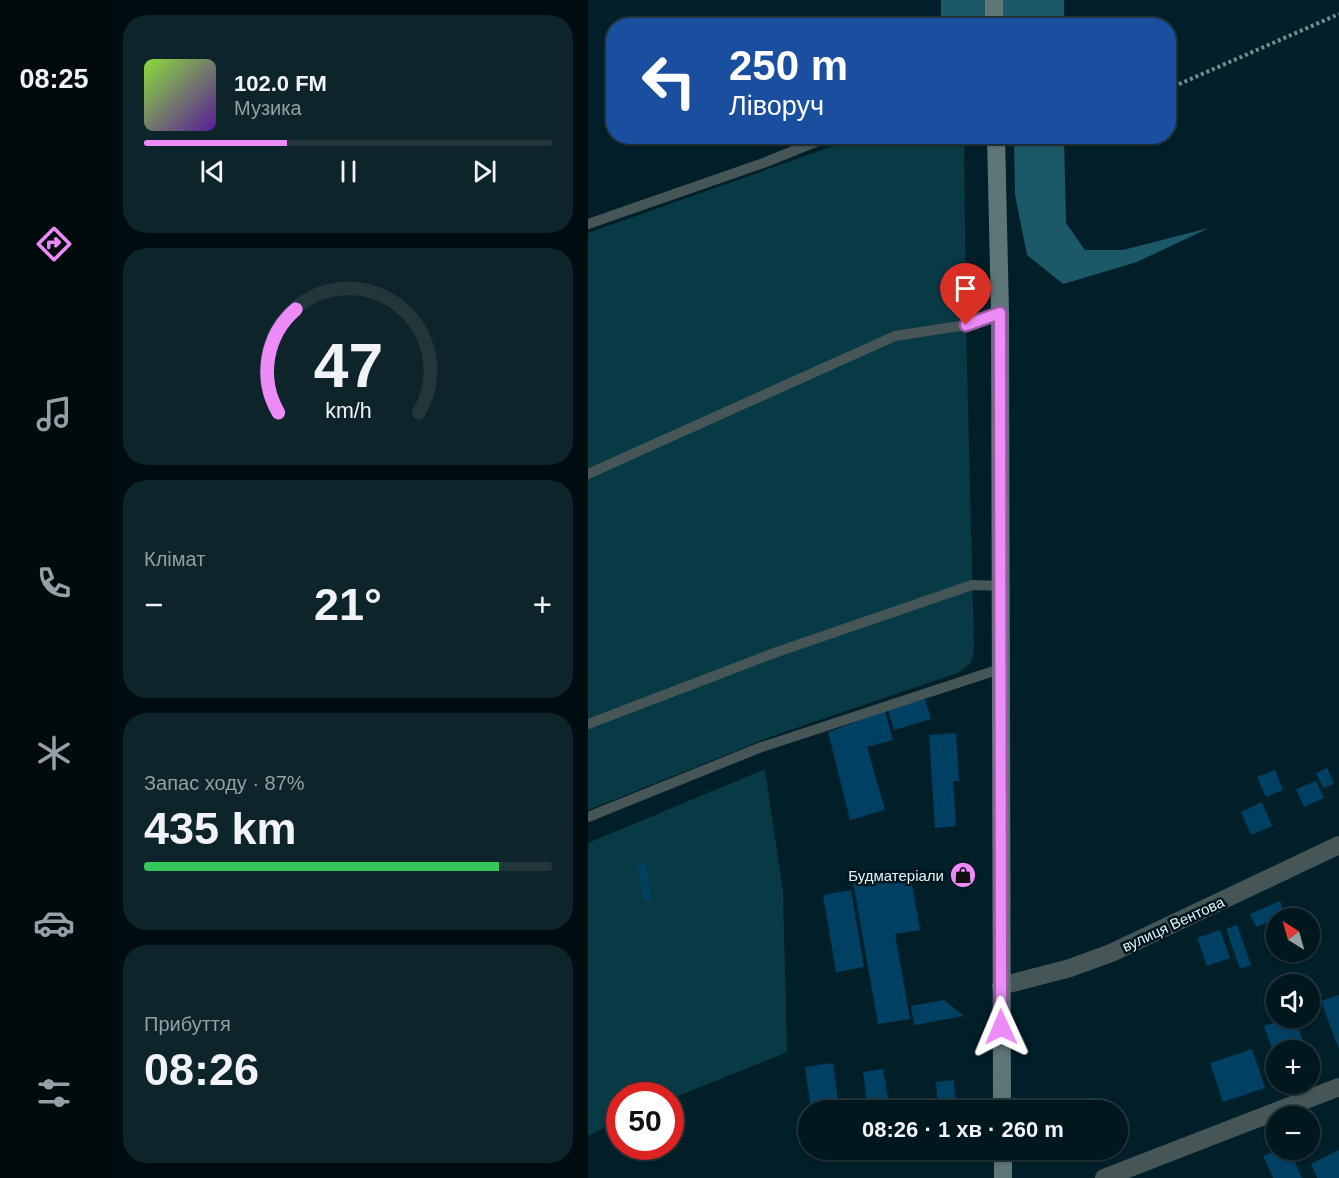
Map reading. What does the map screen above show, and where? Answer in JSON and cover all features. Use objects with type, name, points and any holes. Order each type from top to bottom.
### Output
[{"type":"main road","points":[[994,0],[994,18]]},
{"type":"main road","points":[[996,144],[1000,313],[1002,1100]]},
{"type":"main road","points":[[1003,1160],[1003,1178]]},
{"type":"street","name":"вулиця Вентова","points":[[1001,986],[1070,969],[1111,953],[1339,845]]},
{"type":"street","points":[[1104,1178],[1339,1087]]},
{"type":"lane","points":[[588,224],[766,162],[810,144]]},
{"type":"lane","points":[[588,474],[895,336],[966,325],[1000,313]]},
{"type":"lane","points":[[588,724],[777,652],[972,585],[1001,586]]},
{"type":"lane","points":[[588,817],[759,748],[1000,669]]},
{"type":"path","points":[[1176,85],[1339,14]]},
{"type":"shaded area","points":[[941,0],[1064,0],[1064,18],[941,18]]},
{"type":"shaded area","points":[[839,144],[964,144],[974,650],[971,662],[960,672],[773,736],[588,810],[588,233]]},
{"type":"shaded area","points":[[1014,144],[1064,144],[1066,223],[1085,250],[1123,250],[1209,228],[1137,262],[1063,284],[1027,255],[1015,195]]},
{"type":"shaded area","points":[[765,769],[783,892],[787,1052],[684,1094],[684,1082],[606,1082],[606,1127],[588,1136],[588,843]]},
{"type":"building","points":[[925,699],[931,719],[894,730],[888,710]]},
{"type":"building","points":[[885,711],[893,740],[867,747],[885,810],[850,820],[828,732]]},
{"type":"building","points":[[956,733],[959,781],[953,781],[956,826],[935,828],[929,735]]},
{"type":"building","points":[[1327,768],[1334,784],[1323,788],[1316,773]]},
{"type":"building","points":[[1275,770],[1283,790],[1266,797],[1257,777]]},
{"type":"building","points":[[1316,781],[1324,798],[1304,807],[1296,789]]},
{"type":"building","points":[[1262,802],[1272,826],[1251,835],[1241,812]]},
{"type":"building","points":[[645,864],[652,899],[644,901],[637,866]]},
{"type":"building","points":[[910,872],[920,930],[895,934],[910,1019],[878,1024],[853,882]]},
{"type":"building","points":[[851,890],[864,967],[836,972],[823,895]]},
{"type":"building","points":[[1280,901],[1282,908],[1266,908],[1266,923],[1256,927],[1250,914]]},
{"type":"building","points":[[1237,925],[1251,965],[1240,969],[1226,929]]},
{"type":"building","points":[[1220,930],[1230,958],[1207,966],[1197,938]]},
{"type":"building","points":[[1339,995],[1339,1050],[1321,1001]]},
{"type":"building","points":[[944,1000],[964,1016],[914,1025],[911,1006]]},
{"type":"building","points":[[1266,1025],[1266,1028],[1298,1028],[1302,1040],[1269,1040],[1264,1026]]},
{"type":"building","points":[[1252,1049],[1265,1088],[1223,1102],[1210,1063]]},
{"type":"building","points":[[833,1063],[838,1100],[810,1100],[805,1067]]},
{"type":"building","points":[[883,1069],[888,1100],[867,1100],[863,1072]]},
{"type":"building","points":[[954,1080],[955,1100],[937,1100],[936,1082]]},
{"type":"building","points":[[1339,1150],[1339,1178],[1317,1178],[1311,1164]]},
{"type":"building","points":[[1266,1155],[1266,1160],[1294,1160],[1302,1178],[1273,1178],[1263,1156]]},
{"type":"place","name":"Будматеріали","points":[[963,875]]},
{"type":"route","points":[[966,325],[1000,313],[1001,1027]]}]
